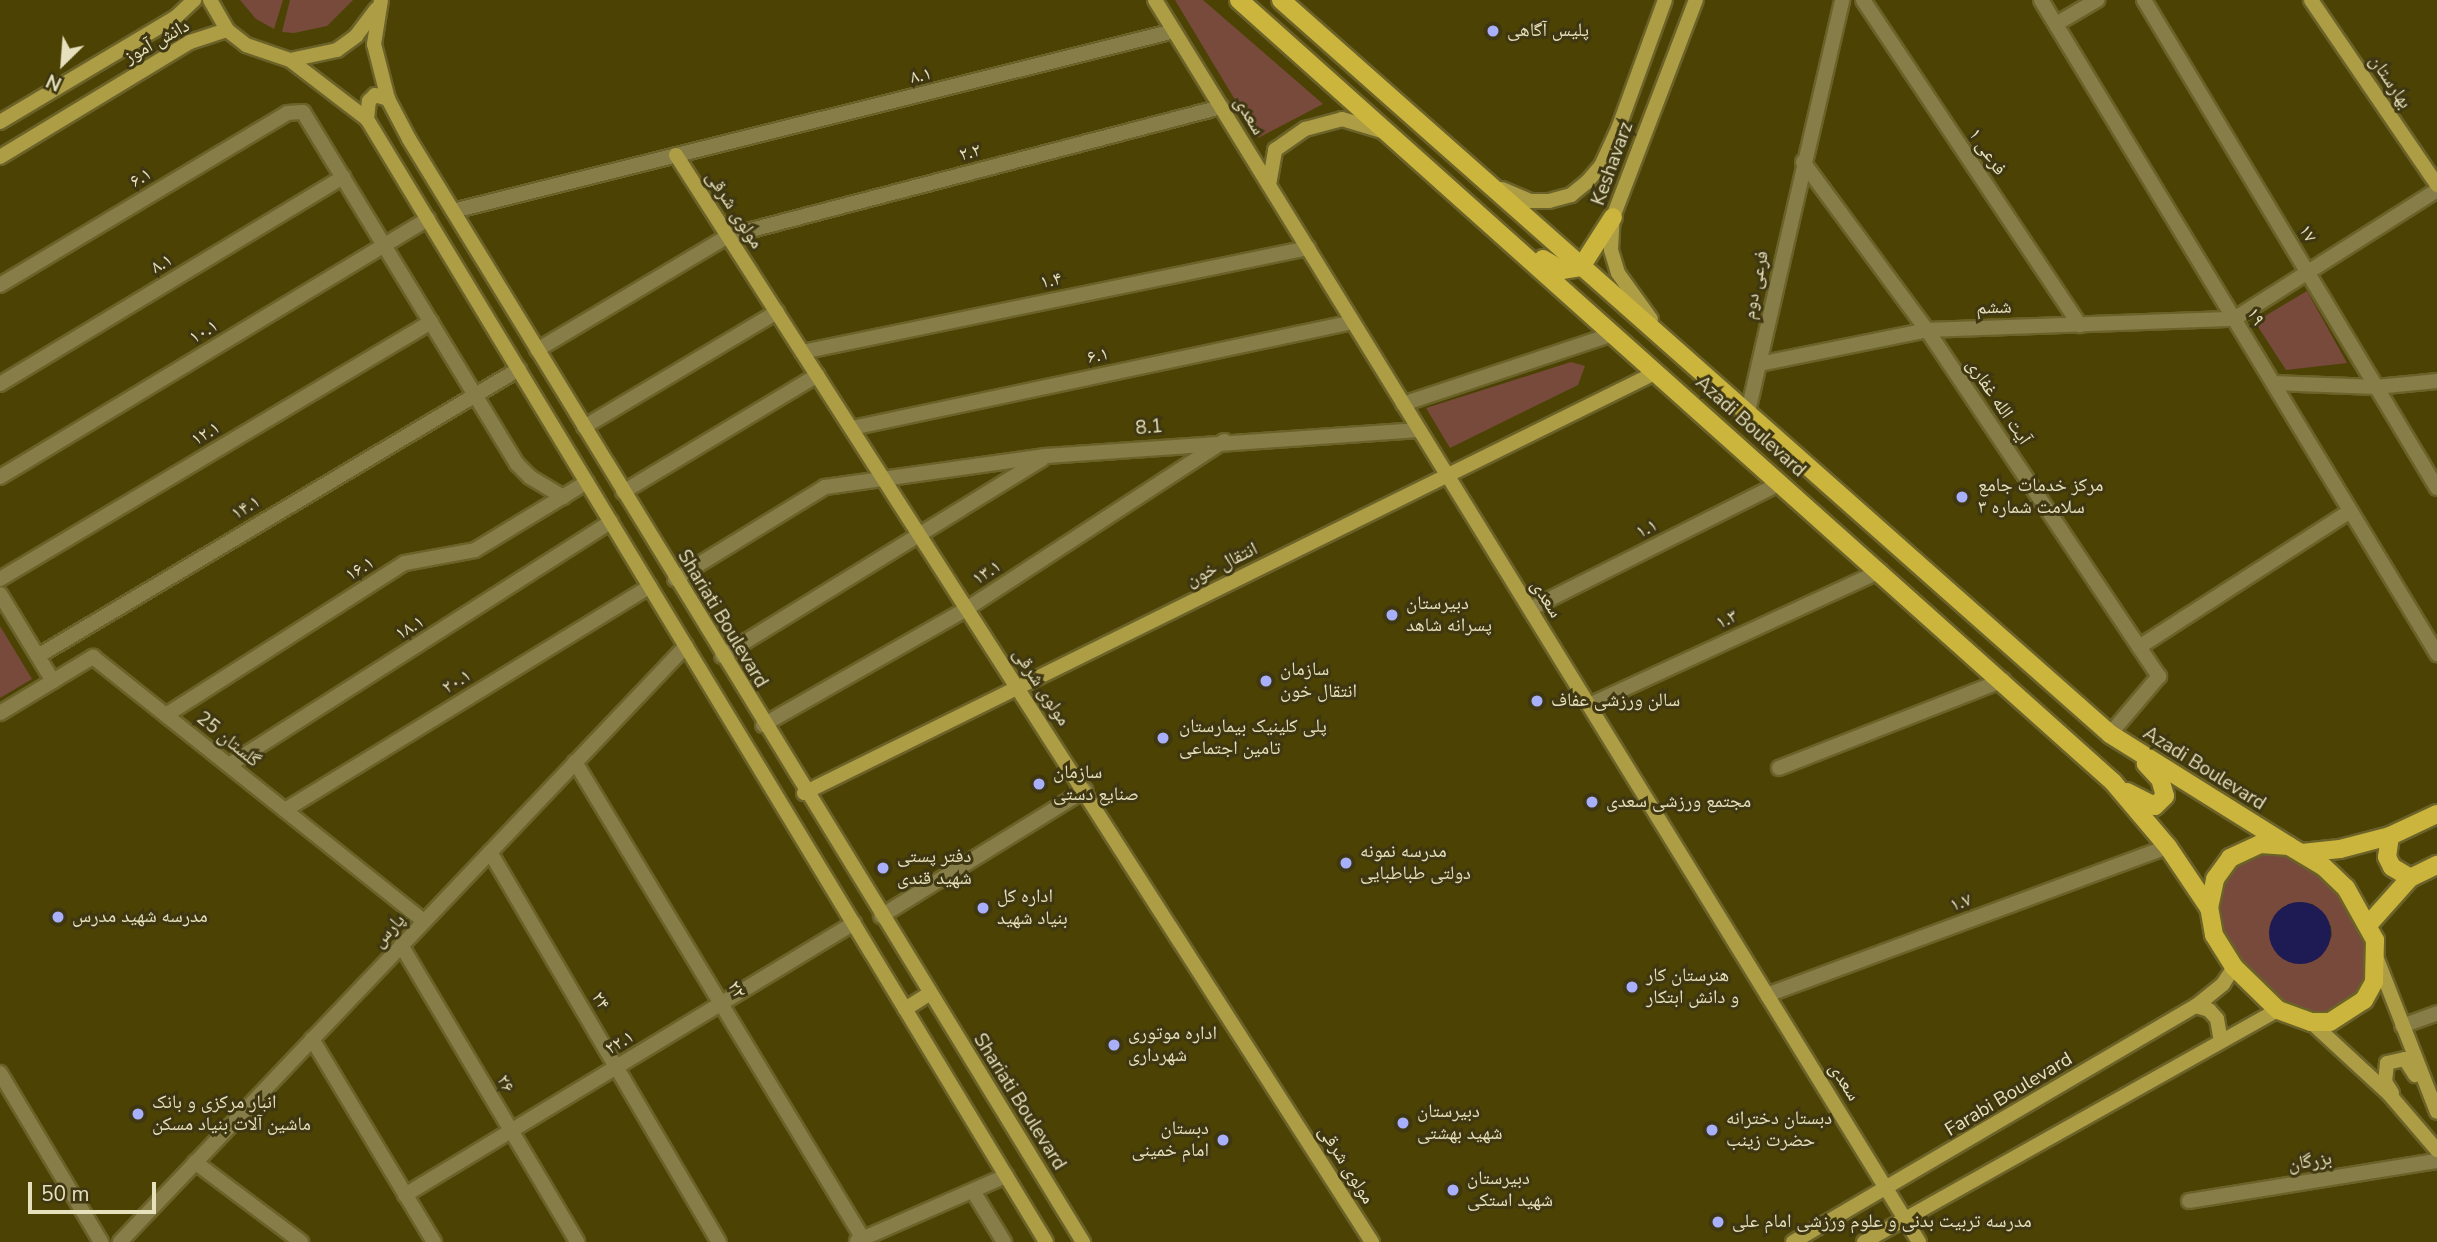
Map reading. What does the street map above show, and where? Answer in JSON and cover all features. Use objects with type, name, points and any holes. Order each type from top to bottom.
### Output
[{"type":"main road","name":"دانش آموز","points":[[0,122],[176,16],[194,0]]},
{"type":"main road","points":[[209,0],[228,30],[246,46],[290,60],[367,119],[1046,1242]]},
{"type":"main road","points":[[290,60],[337,50],[356,36],[381,0]]},
{"type":"main road","name":"Shariati Boulevard","points":[[381,0],[374,44],[388,99],[804,793],[1083,1242]]},
{"type":"main road","name":"سعدی","points":[[1156,0],[1919,1242]]},
{"type":"main road","name":"Azadi Boulevard","points":[[1239,0],[1881,571],[2113,782],[2168,847],[2208,908]]},
{"type":"main road","name":"Azadi Boulevard","points":[[1281,0],[1747,416],[2110,734],[2296,849]]},
{"type":"main road","name":"Keshavarz","points":[[1475,174],[1530,201],[1571,195],[1601,166],[1618,129],[1665,0]]},
{"type":"main road","name":"Keshavarz","points":[[1690,365],[1641,308],[1618,273],[1611,250],[1613,217],[1696,0]]},
{"type":"main road","name":"بهارستان","points":[[2311,0],[2437,188]]},
{"type":"main road","name":"دانش آموز","points":[[0,157],[190,42],[228,30]]},
{"type":"main road","points":[[367,119],[369,101],[375,95],[388,99]]},
{"type":"main road","points":[[1269,185],[1275,150],[1305,129],[1342,119],[1390,134]]},
{"type":"main road","points":[[1618,129],[1643,139]]},
{"type":"main road","name":"مولوی شرقی","points":[[676,155],[1372,1242]]},
{"type":"main road","points":[[1497,230],[1512,232],[1555,269],[1581,267],[1613,217]]},
{"type":"main road","name":"انتقال خون","points":[[804,793],[1657,372]]},
{"type":"main road","points":[[2113,782],[2141,802],[2155,806],[2165,796],[2160,779],[2132,750]]},
{"type":"main road","points":[[2377,959],[2374,982],[2364,1000],[2330,1022],[2311,1022],[2278,1010],[2234,967],[2214,935],[2208,908],[2215,879],[2230,858],[2260,844],[2296,849],[2340,849],[2390,836],[2437,814]]},
{"type":"main road","points":[[2390,836],[2387,846],[2392,867],[2410,878]]},
{"type":"main road","points":[[2296,849],[2340,882],[2368,925],[2377,959],[2437,1112]]},
{"type":"main road","points":[[2368,925],[2410,878],[2437,864]]},
{"type":"main road","name":"Farabi Boulevard","points":[[1793,1242],[2196,1006],[2223,984],[2234,967]]},
{"type":"main road","points":[[905,1009],[929,994]]},
{"type":"main road","points":[[2196,1006],[2209,1010],[2217,1019],[2221,1041]]},
{"type":"main road","points":[[1864,1242],[2278,1010]]},
{"type":"main road","points":[[2311,1022],[2401,1107],[2437,1150]]},
{"type":"main road","points":[[2401,1107],[2384,1072],[2387,1063],[2396,1059],[2410,1065],[2437,1112]]},
{"type":"street","name":"فرعی دوم","points":[[1747,416],[1842,0]]},
{"type":"street","name":"فرعی ۱","points":[[1863,0],[2080,325]]},
{"type":"street","name":"۱۹","points":[[2041,0],[2437,654]]},
{"type":"street","points":[[2056,24],[2097,0]]},
{"type":"street","name":"۱۷","points":[[2144,0],[2437,488]]},
{"type":"street","name":"۸.۱","points":[[453,211],[1174,31]]},
{"type":"street","name":"۲.۲","points":[[537,350],[728,236],[1221,107]]},
{"type":"street","name":"۶.۱","points":[[0,285],[287,113],[303,112],[343,177]]},
{"type":"street","name":"آیت الله غفاری","points":[[1803,162],[1927,330],[2159,676],[2110,734]]},
{"type":"street","name":"۸.۱","points":[[0,384],[343,177]]},
{"type":"street","points":[[343,177],[517,464],[563,497]]},
{"type":"street","points":[[2234,319],[2437,188]]},
{"type":"street","name":"۱۰.۱","points":[[0,477],[428,219]]},
{"type":"street","name":"۱.۴","points":[[802,352],[1308,248]]},
{"type":"street","points":[[584,427],[777,312]]},
{"type":"street","name":"ششم","points":[[1759,364],[1927,330],[2234,319]]},
{"type":"street","name":"۱۲.۱","points":[[0,579],[431,322]]},
{"type":"street","name":"۶.۱","points":[[852,428],[1353,322]]},
{"type":"street","points":[[1403,404],[1614,334]]},
{"type":"street","name":"۱۴.۱","points":[[38,656],[474,393],[519,369]]},
{"type":"street","points":[[622,492],[818,375]]},
{"type":"street","points":[[2273,383],[2376,387],[2437,381]]},
{"type":"street","name":"8.1","points":[[675,579],[825,487],[1046,456],[1225,440],[1419,430]]},
{"type":"street","name":"۱۳.۱","points":[[763,725],[968,608],[1225,440]]},
{"type":"street","points":[[722,656],[921,536],[1046,456]]},
{"type":"street","name":"۱۶.۱","points":[[166,715],[405,563],[475,550],[587,482]]},
{"type":"street","name":"۱.۱","points":[[1530,609],[1782,483]]},
{"type":"street","points":[[2139,647],[2350,511]]},
{"type":"street","name":"۱۸.۱","points":[[229,765],[611,522]]},
{"type":"street","name":"۱.۳","points":[[1589,705],[1881,571]]},
{"type":"street","name":"۲۰.۱","points":[[285,810],[650,586]]},
{"type":"street","points":[[0,594],[53,681]]},
{"type":"street","name":"پارس","points":[[120,1242],[686,646]]},
{"type":"street","name":"گلستان 25","points":[[0,713],[93,657],[424,921]]},
{"type":"street","points":[[1779,768],[2003,681]]},
{"type":"street","name":"۲۲","points":[[575,762],[723,1005],[861,1241]]},
{"type":"street","points":[[881,916],[1084,790]]},
{"type":"street","name":"۱.۷","points":[[1768,995],[2168,847]]},
{"type":"street","name":"۲۴","points":[[490,852],[719,1242]]},
{"type":"street","name":"۲۲.۱","points":[[405,1195],[723,1005],[854,923]]},
{"type":"street","name":"۲۶","points":[[401,945],[576,1242]]},
{"type":"street","points":[[2402,1026],[2437,1013]]},
{"type":"street","points":[[312,1040],[434,1242]]},
{"type":"street","points":[[0,1073],[101,1242]]},
{"type":"street","name":"بزرگان","points":[[2189,1200],[2437,1161]]},
{"type":"street","points":[[195,1163],[301,1242]]},
{"type":"street","points":[[861,1241],[1006,1177]]},
{"type":"street","points":[[973,1191],[1004,1242]]},
{"type":"shaded area","points":[[240,0],[283,0],[274,29],[256,19]]},
{"type":"shaded area","points":[[290,0],[353,0],[327,26],[294,33],[282,32]]},
{"type":"shaded area","points":[[1175,0],[1203,0],[1323,104],[1258,138]]},
{"type":"shaded area","points":[[2307,291],[2347,363],[2286,370],[2255,322]]},
{"type":"shaded area","points":[[1571,362],[1585,366],[1578,385],[1450,448],[1426,408]]},
{"type":"shaded area","points":[[0,626],[32,679],[0,698]]},
{"type":"shaded area","points":[[2281,848],[2331,880],[2370,940],[2369,976],[2349,1006],[2319,1018],[2281,1006],[2230,953],[2215,923],[2224,875],[2242,858]],"holes":[[[2297,902],[2313,904],[2331,926],[2332,936],[2320,957],[2300,964],[2281,908]]]},
{"type":"shaded area","points":[[2300,902],[2312,904],[2322,911],[2329,921],[2329,945],[2322,955],[2312,962],[2300,964],[2288,962],[2278,955],[2271,945],[2269,933],[2271,921],[2278,911],[2288,904]]},
{"type":"place","name":"پلیس آگاهی","points":[[1493,31]]},
{"type":"place","name":"مرکز خدمات جامع سلامت شماره ۳","points":[[1962,497]]},
{"type":"place","name":"دبیرستان پسرانه شاهد","points":[[1392,615]]},
{"type":"place","name":"سازمان انتقال خون","points":[[1266,681]]},
{"type":"place","name":"سالن ورزشی عفاف","points":[[1537,701]]},
{"type":"place","name":"پلی کلینیک بیمارستان تامین اجتماعی","points":[[1163,738]]},
{"type":"place","name":"سازمان صنایع دستی","points":[[1039,784]]},
{"type":"place","name":"مجتمع ورزشی سعدی","points":[[1592,802]]},
{"type":"place","name":"مدرسه نمونه دولتی طباطبایی","points":[[1346,863]]},
{"type":"place","name":"دفتر پستی شهید قندی","points":[[883,868]]},
{"type":"place","name":"اداره کل بنیاد شهید","points":[[983,908]]},
{"type":"place","name":"مدرسه شهید مدرس","points":[[58,917]]},
{"type":"place","name":"هنرستان کار و دانش ابتکار","points":[[1632,987]]},
{"type":"place","name":"اداره موتوری شهرداری","points":[[1114,1045]]},
{"type":"place","name":"انبار مرکزی و بانک ماشین آلات بنیاد مسکن","points":[[138,1114]]},
{"type":"place","name":"دبیرستان شهید بهشتی","points":[[1403,1123]]},
{"type":"place","name":"دبستان دخترانه حضرت زینب","points":[[1712,1130]]},
{"type":"place","name":"دبستان امام خمینی","points":[[1223,1140]]},
{"type":"place","name":"دبیرستان شهید استکی","points":[[1453,1190]]},
{"type":"place","name":"مدرسه تربیت بدنی و علوم ورزشی امام علی","points":[[1718,1222]]}]
